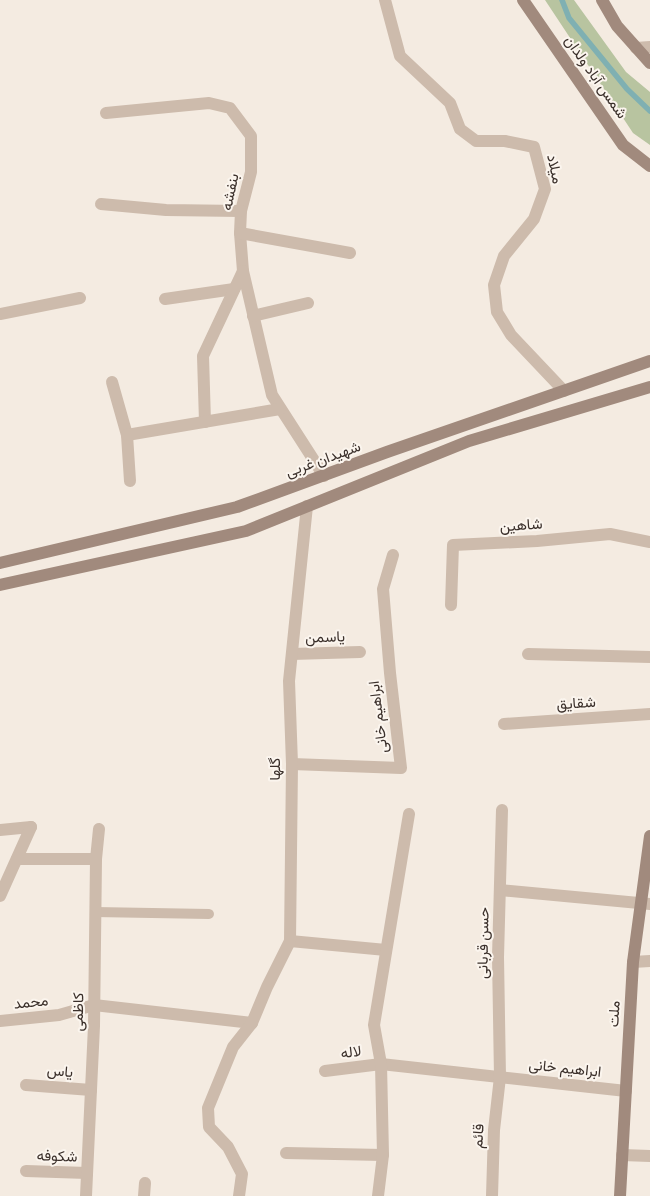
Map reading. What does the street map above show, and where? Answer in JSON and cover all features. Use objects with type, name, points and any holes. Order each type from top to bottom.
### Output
[{"type":"main road","name":"شمس آباد ولدان","points":[[523,0],[623,145],[650,166]]},
{"type":"main road","points":[[602,0],[617,26],[650,63]]},
{"type":"main road","name":"شهیدان غربی","points":[[0,563],[238,508],[650,361]]},
{"type":"main road","points":[[0,585],[246,531],[469,441],[650,387]]},
{"type":"main road","name":"ملت","points":[[620,1196],[633,962],[645,903],[650,836]]},
{"type":"street","name":"میلاد","points":[[385,0],[400,56],[450,103],[460,129],[476,141],[534,146],[545,189],[534,219],[504,256],[494,285],[497,312],[511,335],[564,391]]},
{"type":"street","points":[[636,48],[650,47]]},
{"type":"street","name":"بنفشه","points":[[106,113],[209,103],[230,108],[251,136],[251,172],[241,212],[240,233],[243,271],[272,395],[324,476]]},
{"type":"street","points":[[102,204],[166,210],[241,212]]},
{"type":"street","points":[[240,233],[350,253]]},
{"type":"street","points":[[205,422],[203,356],[243,271]]},
{"type":"street","points":[[165,299],[234,289]]},
{"type":"street","points":[[0,314],[80,298]]},
{"type":"street","points":[[253,316],[308,303]]},
{"type":"street","points":[[112,382],[127,435],[130,481]]},
{"type":"street","points":[[127,435],[280,409]]},
{"type":"street","name":"گلها","points":[[240,1196],[242,1174],[228,1147],[209,1127],[208,1108],[233,1047],[252,1023],[267,987],[290,941],[292,764],[289,680],[306,506]]},
{"type":"street","name":"شاهین","points":[[451,605],[453,545],[537,541],[610,534],[650,542]]},
{"type":"street","name":"ابراهیم خانی","points":[[292,764],[401,768],[383,589],[393,554]]},
{"type":"street","name":"یاسمن","points":[[292,654],[360,652]]},
{"type":"street","points":[[528,654],[650,656]]},
{"type":"street","name":"شقایق","points":[[504,724],[650,714]]},
{"type":"street","name":"حسن قربانی","points":[[500,1077],[498,957],[502,810]]},
{"type":"street","points":[[378,1196],[383,1155],[381,1064],[374,1025],[408,814]]},
{"type":"street","points":[[0,830],[31,827],[0,896]]},
{"type":"street","name":"کاظمی","points":[[86,1196],[94,1005],[96,859],[99,829]]},
{"type":"street","points":[[16,859],[96,859]]},
{"type":"street","points":[[500,890],[645,903]]},
{"type":"street","points":[[290,941],[386,950]]},
{"type":"street","points":[[633,962],[650,961]]},
{"type":"street","points":[[94,1005],[252,1023]]},
{"type":"street","name":"محمد","points":[[0,1021],[59,1015],[94,1005]]},
{"type":"street","name":"ابراهیم خانی","points":[[381,1064],[626,1091]]},
{"type":"street","name":"لاله","points":[[325,1071],[381,1064]]},
{"type":"street","name":"قائم","points":[[492,1196],[494,1130],[500,1077]]},
{"type":"street","name":"یاس","points":[[26,1085],[91,1090]]},
{"type":"street","points":[[286,1153],[383,1155]]},
{"type":"street","points":[[622,1155],[650,1156]]},
{"type":"street","name":"شکوفه","points":[[26,1171],[87,1173]]},
{"type":"lane","points":[[95,912],[209,914]]},
{"type":"green space","points":[[545,0],[574,0],[626,72],[650,92],[650,145],[633,133]]},
{"type":"waterway","points":[[562,0],[569,18],[627,89],[650,111]]}]
